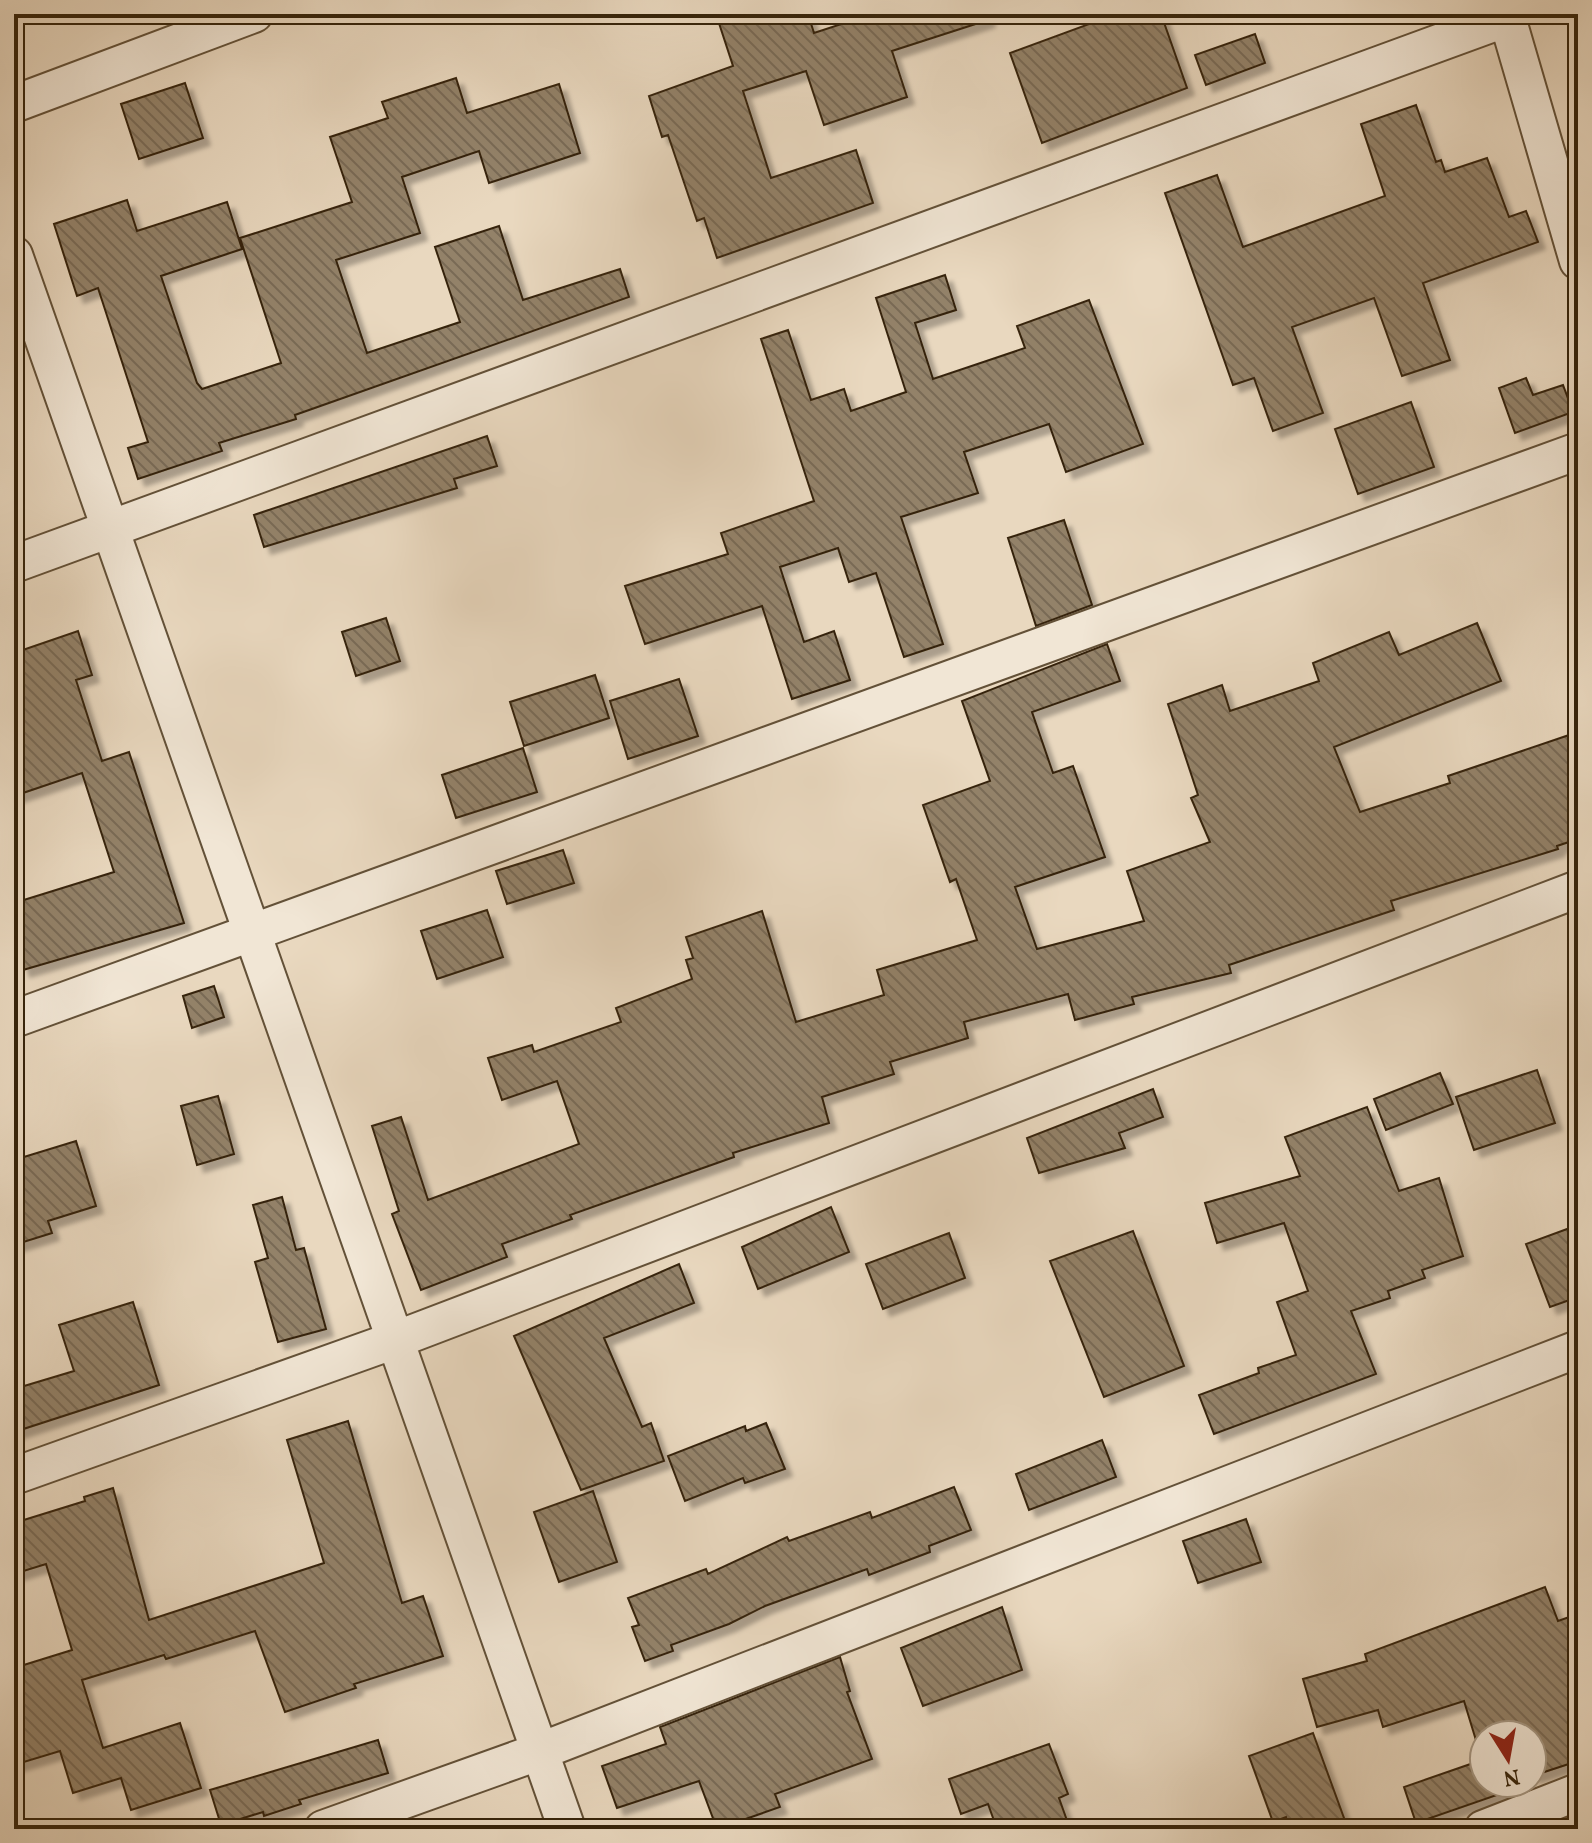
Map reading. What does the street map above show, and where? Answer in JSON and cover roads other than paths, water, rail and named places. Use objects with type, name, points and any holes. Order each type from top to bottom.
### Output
[{"type":"street","points":[[14,104],[254,14]]},
{"type":"street","points":[[14,564],[1506,16],[1578,261]]},
{"type":"street","points":[[14,255],[567,1829]]},
{"type":"street","points":[[14,1019],[1578,451]]},
{"type":"street","points":[[14,1476],[395,1340],[1578,889]]},
{"type":"street","points":[[323,1829],[538,1752],[1578,1349]]},
{"type":"street","points":[[1483,1829],[1578,1792]]}]
